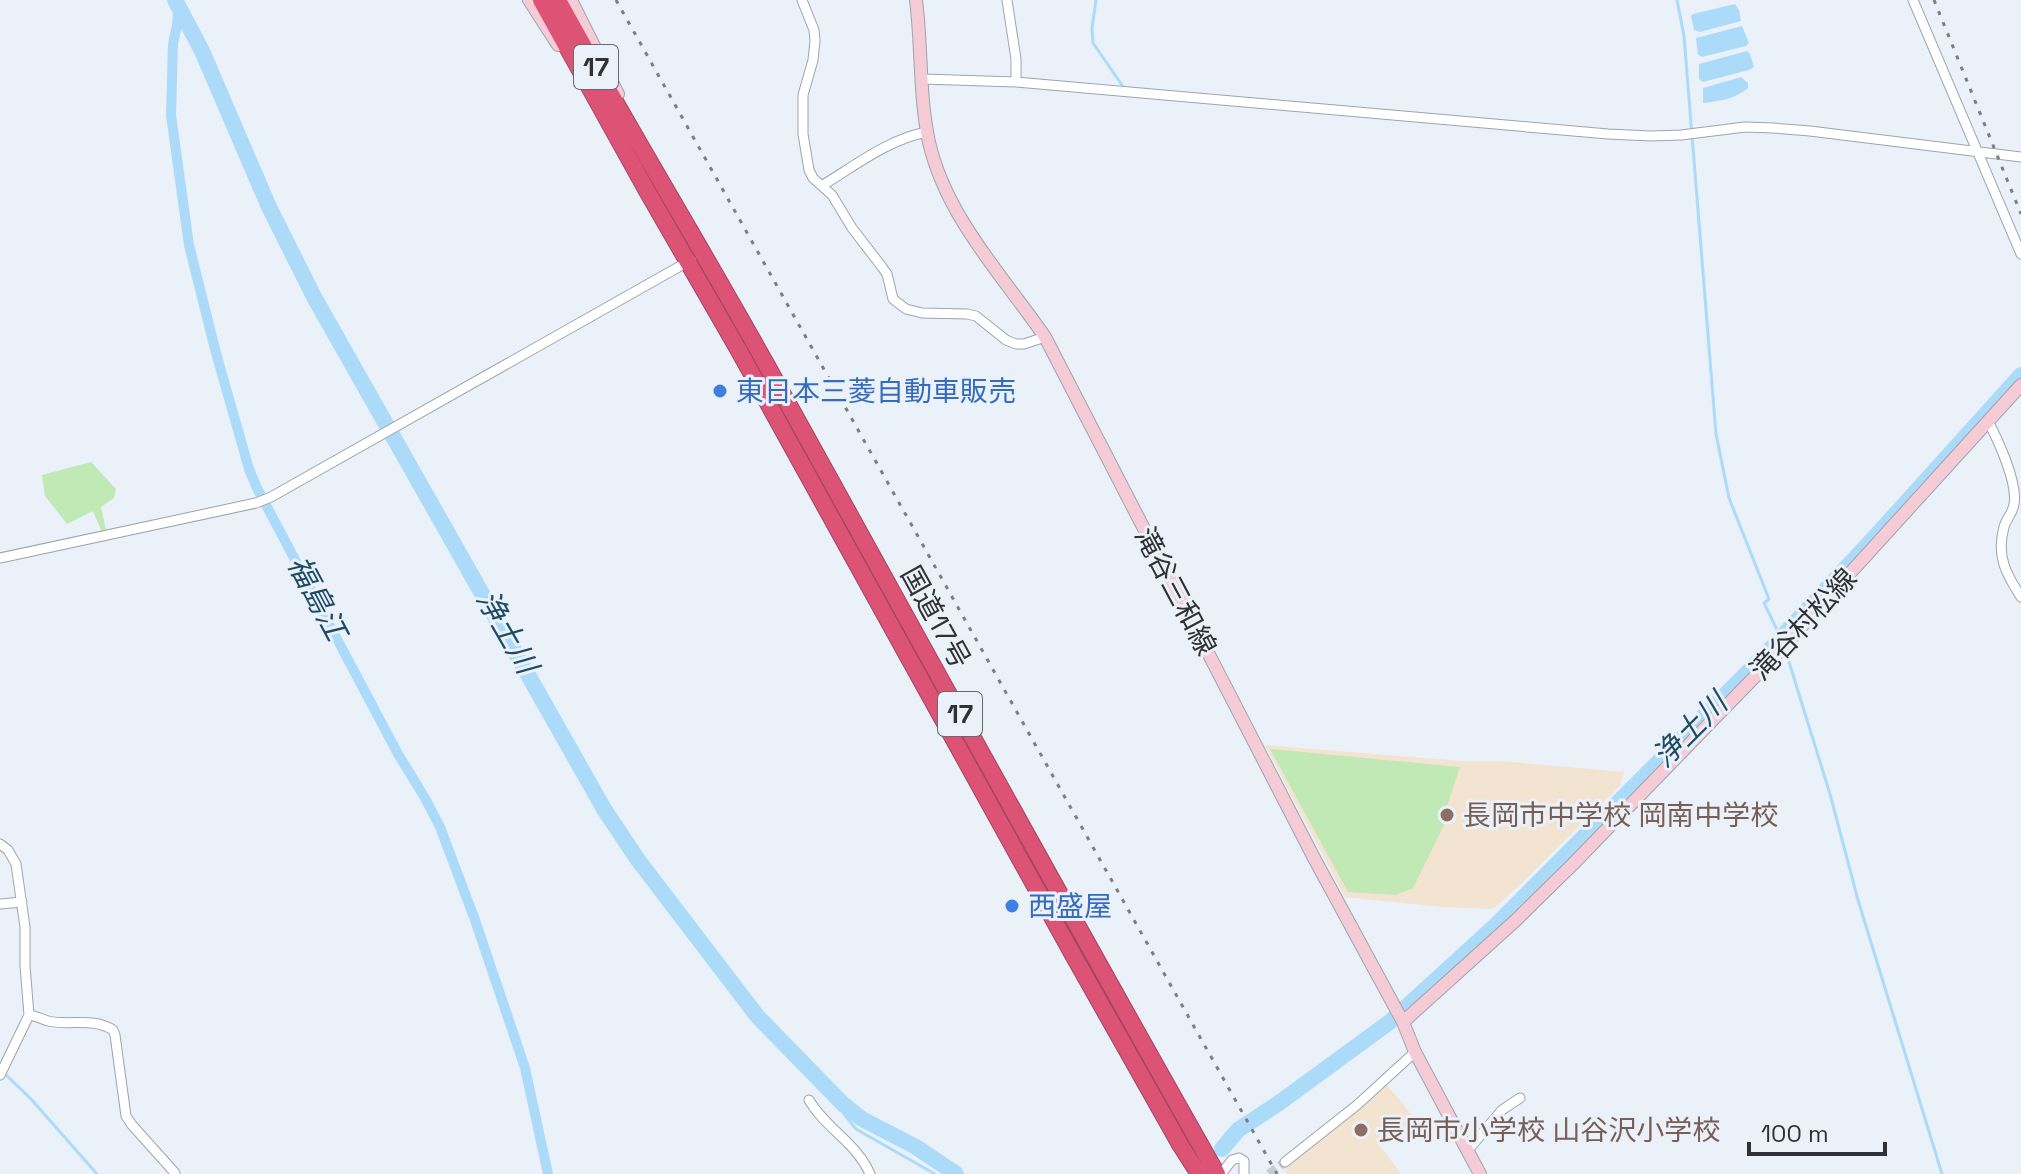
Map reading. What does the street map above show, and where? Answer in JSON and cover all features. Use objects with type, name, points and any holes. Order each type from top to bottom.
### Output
[{"type":"highway","name":"17","points":[[541,0],[688,262]]},
{"type":"highway","name":"17","points":[[558,0],[703,253]]},
{"type":"highway","name":"国道17号","points":[[703,253],[1087,944],[1219,1174]]},
{"type":"highway","name":"国道17号","points":[[688,262],[1072,953],[1199,1174]]},
{"type":"main road","points":[[529,0],[610,125]]},
{"type":"main road","points":[[571,0],[609,73],[635,134]]},
{"type":"main road","name":"滝谷三和線","points":[[916,0],[927,132],[936,167],[957,210],[984,253],[1045,337],[1480,1174]]},
{"type":"main road","name":"滝谷村松線","points":[[1403,1022],[1573,864],[1779,651],[2021,385]]},
{"type":"street","points":[[802,0],[815,41],[803,102],[806,161],[813,178],[832,195],[852,228],[887,274],[893,299],[906,309],[922,313],[976,316],[1006,340],[1016,344],[1045,337]]},
{"type":"street","points":[[1007,0],[1016,59],[1016,82]]},
{"type":"street","points":[[1913,0],[2021,254]]},
{"type":"street","points":[[922,79],[1016,82],[1608,134],[1681,135],[1745,127],[1773,128],[2021,157]]},
{"type":"street","points":[[823,185],[900,140],[927,132]]},
{"type":"street","points":[[0,558],[256,503],[271,497],[703,253]]},
{"type":"street","points":[[1988,421],[2001,449],[2014,492],[2015,502],[2005,522],[2001,550],[2003,564],[2021,597]]},
{"type":"street","points":[[0,844],[8,850],[16,864],[25,927],[29,1015],[0,1075]]},
{"type":"street","points":[[0,904],[22,902]]},
{"type":"street","points":[[29,1015],[48,1021],[80,1021],[113,1030],[126,1116],[175,1173]]},
{"type":"street","points":[[1285,1162],[1357,1105],[1415,1052]]},
{"type":"street","points":[[1468,1150],[1502,1110],[1520,1098]]},
{"type":"street","points":[[809,1100],[821,1117],[858,1154],[870,1174]]},
{"type":"street","points":[[1219,1174],[1232,1160],[1239,1158],[1244,1161],[1244,1174]]},
{"type":"shaded area","name":"長岡市中学校 岡南中学校","points":[[1265,745],[1624,772],[1620,786],[1493,909],[1442,907],[1345,897]]},
{"type":"shaded area","name":"長岡市小学校 山谷沢小学校","points":[[1386,1084],[1417,1121],[1400,1135],[1393,1127],[1376,1140],[1401,1174],[1287,1174],[1285,1169]]},
{"type":"green space","points":[[91,462],[116,489],[114,498],[101,507],[106,530],[101,530],[93,511],[67,524],[45,496],[42,475]]},
{"type":"green space","points":[[1270,749],[1460,767],[1446,809],[1450,813],[1413,888],[1396,895],[1348,892]]},
{"type":"water","points":[[1735,4],[1741,21],[1700,32],[1694,30],[1693,14]]},
{"type":"water","points":[[1742,26],[1749,43],[1746,46],[1702,57],[1698,55],[1696,38]]},
{"type":"water","points":[[1747,51],[1754,67],[1749,70],[1703,82],[1699,79],[1699,64]]},
{"type":"water","points":[[1741,77],[1748,83],[1748,88],[1743,92],[1727,99],[1703,103],[1703,88]]},
{"type":"waterway","name":"浄土川","points":[[175,0],[202,51],[269,207],[314,297],[604,809],[638,860],[758,1017],[843,1104],[862,1119],[916,1147],[956,1174]]},
{"type":"waterway","name":"福島江","points":[[179,0],[173,44],[171,115],[189,245],[249,469],[398,754],[440,827],[525,1068],[548,1174]]},
{"type":"waterway","points":[[1096,0],[1093,43],[1124,88]]},
{"type":"waterway","points":[[1677,0],[1684,36],[1716,434],[1729,498],[1769,599],[1764,603],[1783,642]]},
{"type":"waterway","name":"浄土川","points":[[1222,1149],[1238,1130],[1391,1021],[1494,927],[1765,655],[2021,375]]},
{"type":"waterway","points":[[1785,649],[1942,1174]]},
{"type":"waterway","points":[[5,1074],[97,1174]]},
{"type":"waterway","points":[[843,1104],[844,1114],[856,1129],[935,1174]]},
{"type":"tunnel","points":[[1269,1174],[1285,1162]]},
{"type":"railway","points":[[616,0],[1277,1174]]},
{"type":"railway","points":[[1934,0],[2021,214]]},
{"type":"place","name":"東日本三菱自動車販売","points":[[720,391]]},
{"type":"place","name":"長岡市中学校 岡南中学校","points":[[1447,815]]},
{"type":"place","name":"西盛屋","points":[[1012,906]]},
{"type":"place","name":"長岡市小学校 山谷沢小学校","points":[[1361,1130]]}]
